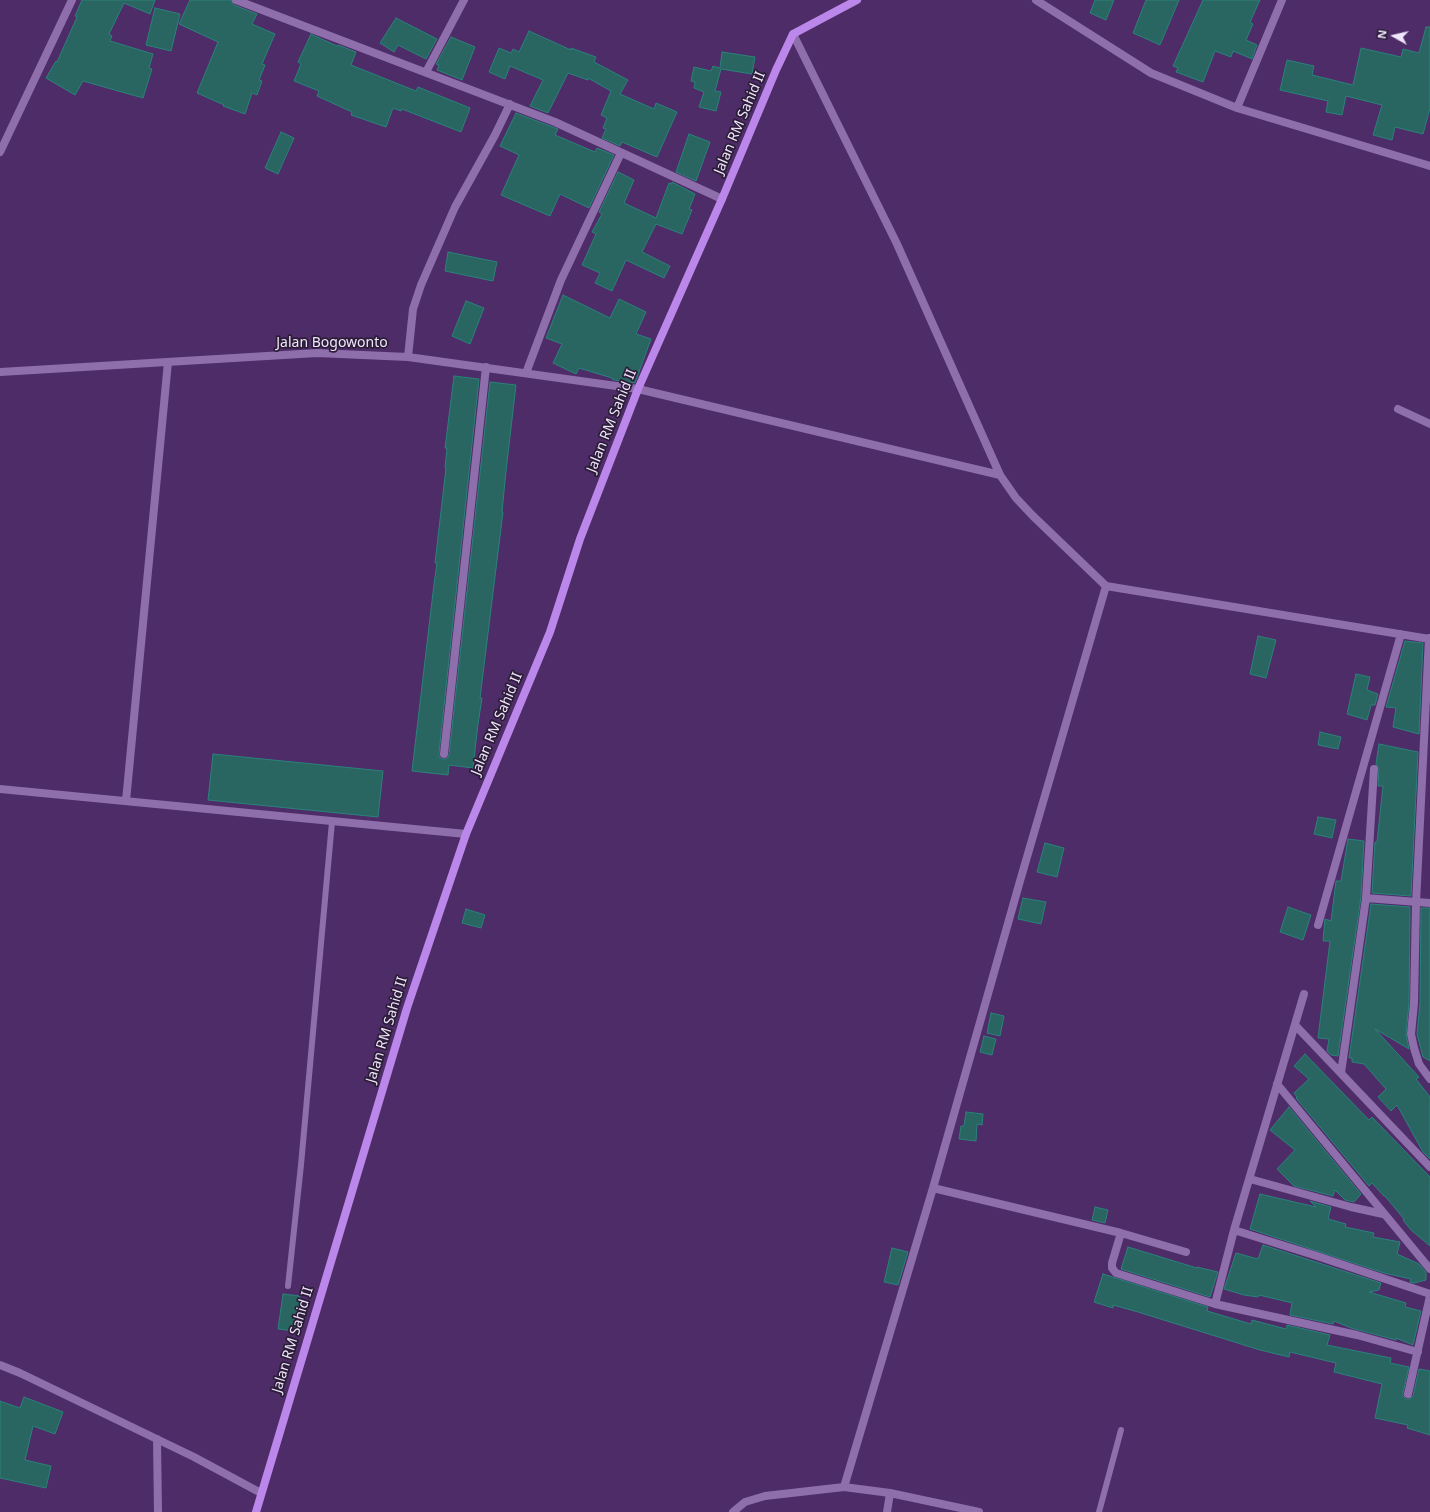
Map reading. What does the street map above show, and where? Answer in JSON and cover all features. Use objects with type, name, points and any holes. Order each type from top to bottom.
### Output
[{"type":"street","points":[[0,152],[72,0]]},
{"type":"street","points":[[236,0],[555,122],[722,199]]},
{"type":"street","points":[[426,72],[464,0]]},
{"type":"street","points":[[857,0],[793,34],[897,244],[1000,475],[1020,503],[1106,586],[1430,638],[1416,903],[1414,1003],[1411,1034],[1420,1064],[1430,1079]]},
{"type":"street","points":[[1036,0],[1151,73],[1237,108],[1430,166]]},
{"type":"street","points":[[1237,108],[1282,0]]},
{"type":"street","name":"Jalan RM Sahid II","points":[[256,1512],[407,1008],[466,834],[550,632],[580,539],[638,389],[793,34]]},
{"type":"street","points":[[408,357],[413,309],[421,285],[455,207],[495,135],[510,104]]},
{"type":"street","points":[[526,373],[561,280],[621,153]]},
{"type":"street","name":"Jalan Bogowonto","points":[[0,372],[317,353],[408,357],[638,389],[1000,475]]},
{"type":"street","points":[[126,801],[168,362]]},
{"type":"street","points":[[444,754],[486,367]]},
{"type":"street","points":[[1398,409],[1430,424]]},
{"type":"street","points":[[844,1487],[933,1188],[1106,586]]},
{"type":"street","points":[[1318,925],[1401,634]]},
{"type":"street","points":[[1341,1073],[1366,898],[1374,769]]},
{"type":"street","points":[[0,789],[466,834]]},
{"type":"street","points":[[1366,898],[1430,903]]},
{"type":"street","points":[[1215,1304],[1234,1230],[1304,994]]},
{"type":"street","points":[[1295,1025],[1430,1168]]},
{"type":"street","points":[[1277,1084],[1430,1269]]},
{"type":"street","points":[[1250,1179],[1351,1207],[1383,1214]]},
{"type":"street","points":[[933,1188],[1121,1233],[1186,1252]]},
{"type":"street","points":[[1234,1230],[1317,1256],[1430,1295],[1408,1394]]},
{"type":"street","points":[[1121,1233],[1112,1263],[1112,1268],[1116,1273],[1215,1304],[1357,1335],[1418,1352]]},
{"type":"street","points":[[0,1365],[20,1373],[194,1457],[261,1493]]},
{"type":"street","points":[[157,1439],[158,1512]]},
{"type":"street","points":[[733,1512],[745,1502],[765,1496],[844,1487],[890,1493],[979,1512]]},
{"type":"street","points":[[887,1512],[890,1493]]},
{"type":"lane","points":[[288,1286],[301,1165],[332,822]]},
{"type":"lane","points":[[1099,1512],[1121,1430]]},
{"type":"building","points":[[82,0],[155,0],[150,14],[124,3],[109,34],[112,36],[110,41],[153,54],[149,68],[152,69],[143,98],[83,81],[75,95],[46,78],[56,61],[57,62],[77,17],[75,16]]},
{"type":"building","points":[[190,0],[231,0],[234,5],[257,14],[252,24],[275,34],[262,64],[265,65],[259,80],[262,81],[257,95],[252,93],[245,114],[223,106],[224,105],[197,93],[218,42],[179,24]]},
{"type":"building","points":[[1095,0],[1114,0],[1106,20],[1090,13]]},
{"type":"building","points":[[1146,0],[1179,0],[1160,45],[1133,33]]},
{"type":"building","points":[[1203,0],[1260,0],[1250,22],[1253,24],[1246,40],[1257,45],[1252,59],[1233,51],[1231,57],[1215,51],[1203,82],[1176,72],[1178,68],[1173,66]]},
{"type":"building","points":[[155,8],[180,14],[171,51],[146,45]]},
{"type":"building","points":[[396,18],[437,39],[426,59],[398,45],[394,52],[380,43]]},
{"type":"building","points":[[1426,27],[1430,27],[1430,108],[1423,134],[1395,127],[1392,140],[1373,135],[1382,105],[1346,96],[1342,115],[1326,112],[1328,101],[1280,90],[1287,60],[1314,66],[1312,75],[1353,85],[1361,48],[1401,57],[1403,49],[1419,53]]},
{"type":"building","points":[[529,31],[571,50],[571,48],[596,57],[594,62],[628,80],[620,94],[654,109],[656,103],[677,112],[657,157],[622,142],[620,146],[602,138],[606,129],[603,128],[607,118],[601,115],[611,91],[588,78],[588,80],[568,73],[548,113],[530,106],[543,80],[510,66],[505,79],[489,72],[499,48],[511,53],[513,49],[519,52]]},
{"type":"building","points":[[311,34],[337,46],[338,45],[356,52],[351,65],[416,91],[418,87],[470,108],[461,132],[402,109],[401,111],[393,108],[386,127],[351,115],[352,112],[317,96],[319,91],[294,81],[301,64],[298,62]]},
{"type":"building","points":[[451,37],[475,47],[462,80],[437,70],[439,65],[436,64]]},
{"type":"building","points":[[722,52],[755,57],[752,74],[721,69],[715,91],[721,92],[716,111],[699,107],[704,92],[694,88],[695,82],[691,81],[694,67],[711,71],[713,66],[720,68]]},
{"type":"building","points":[[516,113],[558,129],[555,135],[595,152],[597,148],[614,155],[589,208],[560,194],[550,216],[501,195],[519,155],[500,146]]},
{"type":"building","points":[[281,132],[294,138],[278,174],[265,168]]},
{"type":"building","points":[[689,134],[710,142],[696,181],[676,172]]},
{"type":"building","points":[[618,172],[634,180],[624,203],[656,218],[669,183],[672,184],[672,182],[695,194],[689,209],[692,210],[682,234],[656,224],[642,252],[670,266],[664,278],[626,260],[612,291],[595,283],[600,273],[582,265],[596,234],[592,232],[602,214],[599,212]]},
{"type":"building","points":[[448,252],[497,262],[493,281],[445,271]]},
{"type":"building","points":[[563,295],[610,318],[619,299],[646,312],[636,334],[651,339],[635,383],[614,380],[612,378],[579,368],[576,374],[553,363],[562,344],[546,338]]},
{"type":"building","points":[[466,301],[484,308],[470,344],[452,336]]},
{"type":"building","points":[[454,376],[479,379],[439,753],[439,757],[443,759],[447,759],[449,755],[490,382],[516,385],[503,512],[473,768],[449,765],[448,775],[412,771],[437,563],[435,563],[446,468],[447,448],[445,448]]},
{"type":"building","points":[[1258,636],[1276,640],[1266,678],[1250,674]]},
{"type":"building","points":[[1405,641],[1423,643],[1419,734],[1393,727],[1396,708],[1386,707]]},
{"type":"building","points":[[1356,674],[1370,677],[1367,690],[1378,694],[1375,705],[1371,705],[1367,720],[1347,714]]},
{"type":"building","points":[[1320,732],[1341,737],[1338,749],[1318,745]]},
{"type":"building","points":[[1379,744],[1418,752],[1411,896],[1372,893],[1375,842],[1377,842],[1383,786],[1378,786],[1379,769],[1376,764]]},
{"type":"building","points":[[213,754],[383,771],[378,817],[208,800]]},
{"type":"building","points":[[1318,817],[1336,820],[1332,838],[1314,834]]},
{"type":"building","points":[[1348,839],[1364,841],[1361,897],[1338,1056],[1331,1055],[1327,1051],[1329,1039],[1318,1038],[1330,941],[1323,941],[1325,919],[1331,921],[1336,881],[1341,881]]},
{"type":"building","points":[[1045,843],[1064,848],[1057,877],[1037,872]]},
{"type":"building","points":[[1023,898],[1046,902],[1041,924],[1018,919]]},
{"type":"building","points":[[1371,904],[1410,907],[1409,1003],[1406,1034],[1409,1049],[1375,1029],[1419,1077],[1416,1079],[1430,1097],[1430,1159],[1423,1152],[1397,1105],[1391,1111],[1378,1097],[1386,1089],[1364,1064],[1352,1062],[1352,1058],[1349,1058]]},
{"type":"building","points":[[1288,907],[1311,915],[1303,940],[1280,932]]},
{"type":"building","points":[[1421,908],[1430,908],[1430,1061],[1423,1057],[1417,1034],[1420,1003]]},
{"type":"building","points":[[466,909],[485,915],[481,928],[462,923]]},
{"type":"building","points":[[991,1013],[1004,1016],[1000,1036],[987,1033]]},
{"type":"building","points":[[984,1036],[996,1039],[992,1055],[980,1052]]},
{"type":"building","points":[[1305,1054],[1369,1120],[1372,1117],[1430,1177],[1430,1246],[1411,1230],[1385,1196],[1372,1183],[1369,1186],[1296,1098],[1297,1097],[1294,1093],[1309,1079],[1294,1066]]},
{"type":"building","points":[[1289,1107],[1361,1194],[1354,1202],[1345,1200],[1335,1190],[1333,1196],[1294,1186],[1277,1169],[1295,1150],[1270,1130]]},
{"type":"building","points":[[966,1112],[983,1114],[982,1125],[977,1124],[976,1141],[959,1139],[961,1126],[964,1126]]},
{"type":"building","points":[[1260,1194],[1316,1207],[1310,1201],[1331,1207],[1328,1219],[1346,1224],[1345,1227],[1374,1233],[1373,1237],[1400,1242],[1397,1254],[1419,1264],[1426,1272],[1426,1280],[1414,1283],[1410,1282],[1411,1279],[1384,1273],[1250,1229]]},
{"type":"building","points":[[1095,1207],[1108,1210],[1105,1223],[1092,1220]]},
{"type":"building","points":[[1263,1245],[1381,1283],[1379,1290],[1369,1292],[1406,1303],[1405,1307],[1421,1311],[1413,1345],[1396,1338],[1396,1340],[1351,1328],[1334,1321],[1333,1324],[1290,1315],[1292,1303],[1259,1295],[1258,1297],[1244,1295],[1224,1289],[1236,1253],[1258,1259]]},
{"type":"building","points":[[1128,1247],[1197,1268],[1218,1272],[1210,1297],[1121,1269]]},
{"type":"building","points":[[892,1248],[908,1252],[898,1285],[884,1282]]},
{"type":"building","points":[[1103,1274],[1208,1307],[1207,1311],[1251,1324],[1252,1320],[1286,1329],[1287,1325],[1330,1335],[1327,1345],[1391,1358],[1390,1363],[1409,1367],[1403,1393],[1403,1396],[1406,1399],[1410,1399],[1413,1396],[1419,1369],[1430,1371],[1430,1435],[1407,1428],[1408,1425],[1375,1418],[1382,1384],[1334,1372],[1336,1363],[1290,1352],[1289,1357],[1260,1350],[1138,1312],[1113,1305],[1113,1308],[1094,1302]]},
{"type":"building","points":[[283,1294],[300,1296],[295,1331],[278,1329]]},
{"type":"building","points":[[24,1397],[63,1412],[55,1434],[33,1426],[25,1460],[51,1466],[46,1488],[0,1478],[0,1401],[20,1408]]}]
